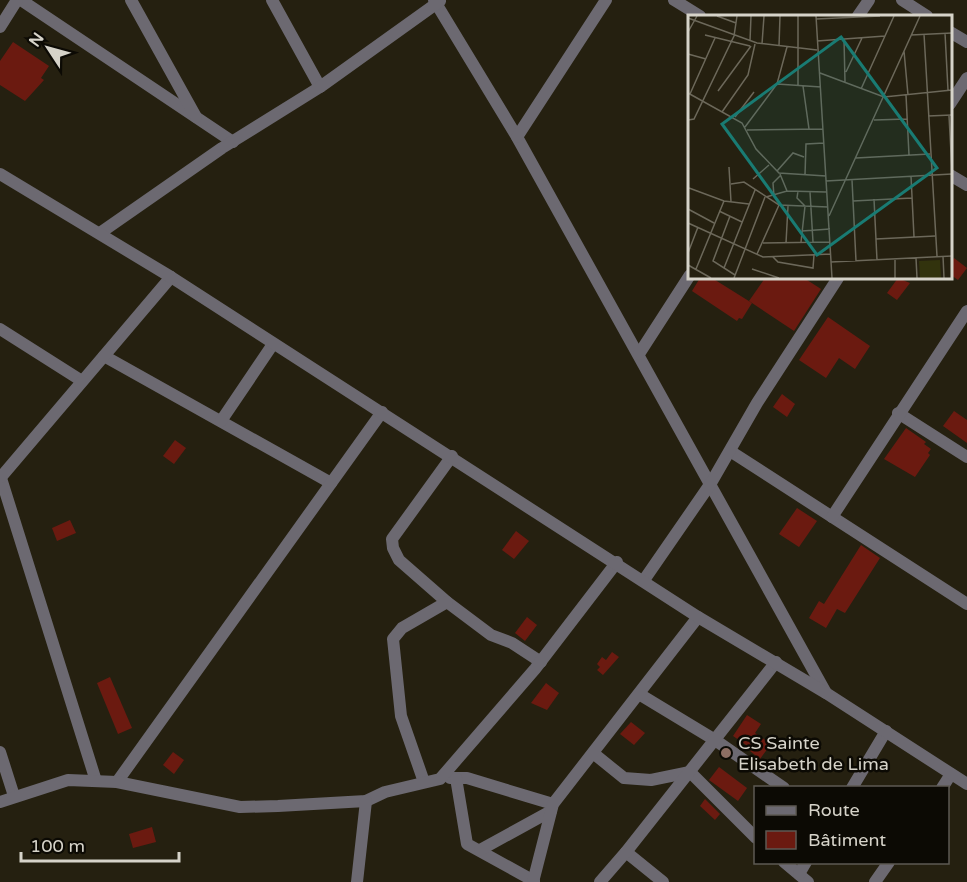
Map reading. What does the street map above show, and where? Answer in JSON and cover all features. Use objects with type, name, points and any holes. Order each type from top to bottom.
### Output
[{"type":"street","points":[[0,27],[19,0],[233,142]]},
{"type":"street","points":[[131,0],[197,119]]},
{"type":"street","points":[[272,0],[320,87]]},
{"type":"street","points":[[517,137],[606,0]]},
{"type":"street","points":[[674,0],[698,15]]},
{"type":"street","points":[[859,15],[869,0]]},
{"type":"street","points":[[902,0],[925,15]]},
{"type":"street","points":[[100,233],[233,142],[320,87],[437,2],[517,137],[826,693]]},
{"type":"street","points":[[952,33],[967,42]]},
{"type":"street","points":[[952,102],[967,78]]},
{"type":"street","points":[[0,174],[171,277],[617,562],[698,617],[826,693],[967,784]]},
{"type":"street","points":[[952,176],[967,185]]},
{"type":"street","points":[[96,781],[1,476],[171,277]]},
{"type":"street","points":[[639,354],[688,278]]},
{"type":"street","points":[[644,580],[711,483],[837,279]]},
{"type":"street","points":[[832,516],[967,311]]},
{"type":"street","points":[[0,329],[82,381]]},
{"type":"street","points":[[221,421],[273,344]]},
{"type":"street","points":[[104,356],[331,483]]},
{"type":"street","points":[[117,782],[382,412]]},
{"type":"street","points":[[898,413],[967,457]]},
{"type":"street","points":[[730,451],[967,604]]},
{"type":"street","points":[[452,456],[392,539],[393,548],[399,560],[447,602],[491,635],[512,642],[541,662]]},
{"type":"street","points":[[440,778],[541,662],[617,562]]},
{"type":"street","points":[[424,782],[401,717],[393,639],[402,628],[447,602]]},
{"type":"street","points":[[456,778],[464,840],[467,844],[533,882],[552,808],[698,617]]},
{"type":"street","points":[[600,882],[776,662]]},
{"type":"street","points":[[639,694],[715,740],[781,786]]},
{"type":"street","points":[[853,786],[886,731]]},
{"type":"street","points":[[0,752],[14,796]]},
{"type":"street","points":[[593,753],[624,778],[651,780],[690,772]]},
{"type":"street","points":[[690,772],[754,836]]},
{"type":"street","points":[[943,786],[951,774]]},
{"type":"street","points":[[0,802],[68,780],[117,782],[240,807],[366,801],[385,792],[440,778],[467,778],[552,808]]},
{"type":"street","points":[[357,882],[366,801]]},
{"type":"street","points":[[480,850],[552,808]]},
{"type":"street","points":[[626,852],[663,882]]},
{"type":"street","points":[[786,864],[803,878]]},
{"type":"street","points":[[875,882],[888,864]]},
{"type":"building","points":[[13,42],[49,66],[41,78],[44,80],[25,101],[0,85],[0,61]]},
{"type":"building","points":[[954,258],[967,268],[958,280],[952,276]]},
{"type":"building","points":[[699,279],[714,279],[752,303],[742,319],[739,318],[737,321],[692,291]]},
{"type":"building","points":[[764,279],[806,279],[821,289],[794,331],[749,301]]},
{"type":"building","points":[[897,279],[910,283],[897,300],[887,293]]},
{"type":"building","points":[[828,317],[870,346],[855,369],[839,358],[826,378],[799,360]]},
{"type":"building","points":[[782,394],[795,404],[787,417],[773,407]]},
{"type":"building","points":[[954,411],[967,420],[967,443],[943,426]]},
{"type":"building","points":[[906,428],[926,442],[924,444],[931,449],[928,453],[930,455],[915,477],[884,459]]},
{"type":"building","points":[[175,440],[186,448],[174,464],[163,456]]},
{"type":"building","points":[[797,508],[817,521],[799,547],[779,534]]},
{"type":"building","points":[[70,520],[76,533],[57,541],[52,528]]},
{"type":"building","points":[[516,531],[529,541],[514,559],[502,550]]},
{"type":"building","points":[[861,545],[880,558],[845,613],[837,609],[826,628],[809,618],[819,601],[824,604]]},
{"type":"building","points":[[527,617],[537,625],[525,641],[515,633]]},
{"type":"building","points":[[612,652],[619,657],[603,675],[597,670],[600,667],[597,664],[602,657],[606,660]]},
{"type":"building","points":[[110,677],[132,728],[118,734],[97,683]]},
{"type":"building","points":[[546,683],[559,693],[547,710],[531,703]]},
{"type":"building","points":[[747,715],[761,724],[755,733],[771,744],[760,759],[750,751],[752,749],[733,736]]},
{"type":"building","points":[[631,722],[645,733],[634,745],[620,734]]},
{"type":"building","points":[[173,752],[184,760],[174,774],[163,765]]},
{"type":"building","points":[[719,767],[747,788],[738,801],[709,780]]},
{"type":"building","points":[[705,799],[720,814],[715,820],[700,806]]},
{"type":"building","points":[[152,827],[156,842],[133,848],[129,834]]},
{"type":"place","name":"CS Sainte Elisabeth de Lima","points":[[726,753]]}]
